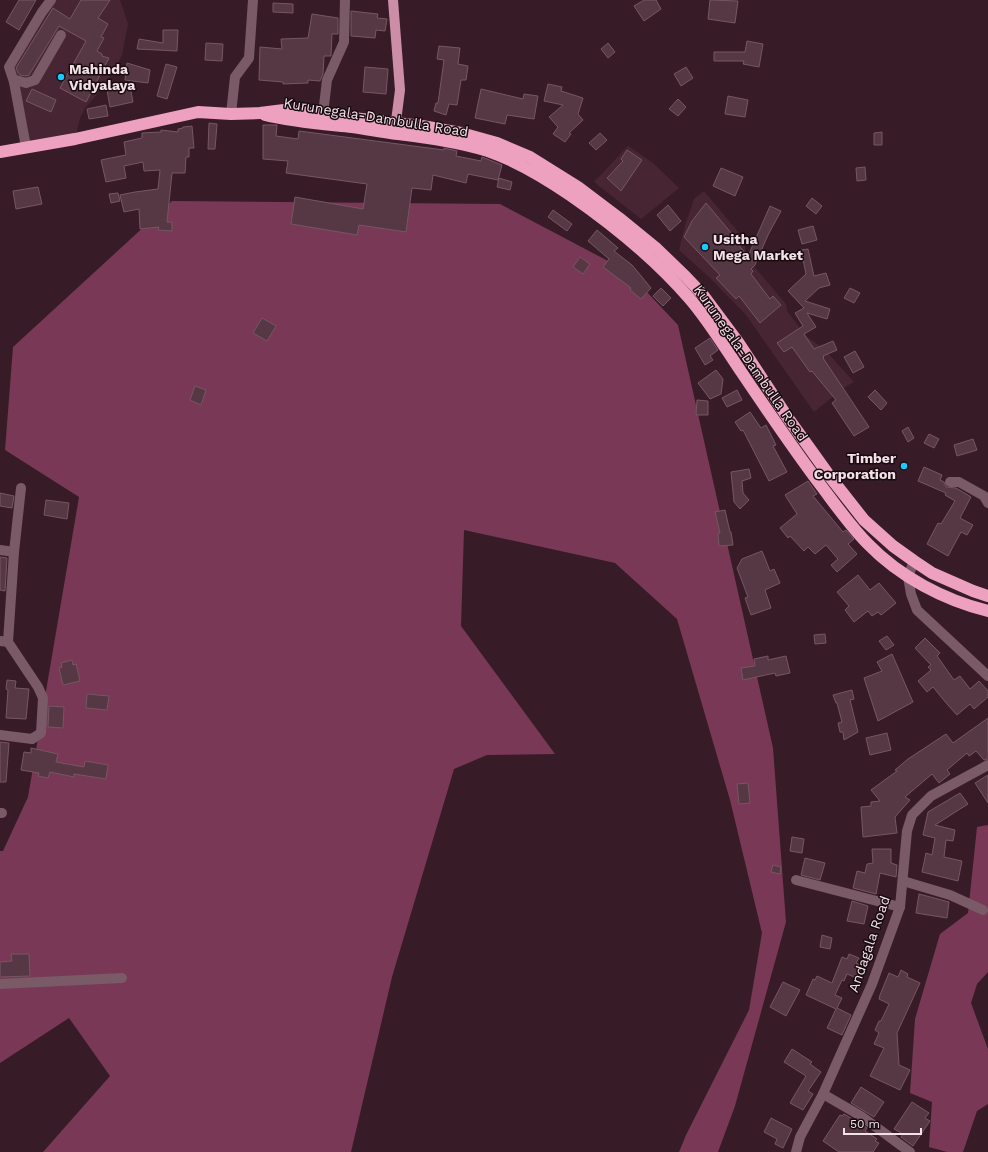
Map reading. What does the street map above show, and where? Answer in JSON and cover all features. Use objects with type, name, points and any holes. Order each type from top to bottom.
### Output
[{"type":"highway","name":"Kurunegala-Dambulla Road","points":[[0,152],[75,139],[198,112],[231,114],[284,110],[323,114],[395,129],[470,146],[503,157],[539,176],[571,196],[634,244],[689,298],[701,313],[797,454],[840,512],[868,544],[908,577],[944,596],[988,611]]},
{"type":"highway","name":"Kurunegala-Dambulla Road","points":[[260,113],[280,119],[461,133],[497,143],[530,157],[578,188],[602,205],[657,249],[703,295],[738,342],[830,478],[864,520],[893,546],[932,573],[988,596]]},
{"type":"main road","points":[[393,0],[400,90],[395,129]]},
{"type":"street","points":[[26,147],[14,82],[9,67],[42,12],[51,0]]},
{"type":"street","points":[[231,114],[235,77],[249,58],[252,0]]},
{"type":"street","points":[[323,114],[327,80],[344,42],[345,0]]},
{"type":"street","points":[[14,82],[16,80],[26,83],[35,80],[61,35]]},
{"type":"street","points":[[950,482],[959,482],[984,496],[988,503]]},
{"type":"street","points":[[0,735],[32,739],[41,733],[43,698],[38,687],[4,642],[21,488]]},
{"type":"street","points":[[0,550],[14,552]]},
{"type":"street","points":[[914,561],[908,577],[911,594],[917,610],[988,676]]},
{"type":"street","name":"Andagala Road","points":[[796,1152],[800,1137],[823,1094],[872,984],[900,907],[908,831],[912,815],[931,796],[988,764]]},
{"type":"street","points":[[796,880],[900,907]]},
{"type":"street","points":[[903,881],[950,895],[983,910]]},
{"type":"street","points":[[0,984],[122,978]]},
{"type":"street","points":[[823,1094],[861,1116],[910,1152]]},
{"type":"shaded area","name":"Mahinda Vidyalaya","points":[[51,0],[120,0],[128,24],[122,55],[113,73],[85,108],[80,118],[75,139],[26,147],[12,60]]},
{"type":"shaded area","points":[[628,146],[653,163],[679,188],[641,219],[594,182]]},
{"type":"shaded area","points":[[704,191],[744,239],[747,258],[786,304],[787,311],[806,336],[824,349],[854,382],[845,387],[814,412],[746,315],[710,278],[679,250],[694,199]]},
{"type":"shaded area","points":[[172,201],[500,204],[627,271],[678,325],[773,748],[786,922],[735,1106],[718,1152],[679,1152],[686,1135],[749,1010],[762,933],[730,800],[677,619],[615,563],[464,530],[461,626],[555,754],[487,755],[454,769],[392,977],[351,1152],[43,1152],[110,1076],[69,1018],[0,1063],[0,851],[3,851],[28,797],[79,497],[5,450],[13,347]]},
{"type":"shaded area","points":[[988,825],[988,972],[977,984],[971,1003],[988,1049],[988,1104],[977,1111],[963,1152],[947,1152],[929,1147],[932,1102],[910,1093],[915,1019],[940,934],[968,913],[977,827]]},
{"type":"building","points":[[19,0],[36,0],[19,30],[6,22]]},
{"type":"building","points":[[81,0],[110,0],[98,18],[108,24],[101,37],[104,38],[97,51],[102,54],[102,56],[109,58],[86,102],[60,88],[86,41],[59,26],[29,75],[20,75],[16,68],[53,8],[70,19]]},
{"type":"building","points":[[644,0],[656,0],[661,9],[644,21],[634,6]]},
{"type":"building","points":[[710,0],[738,1],[735,23],[708,19]]},
{"type":"building","points":[[273,3],[293,4],[293,13],[273,12]]},
{"type":"building","points":[[351,11],[378,14],[377,18],[387,19],[385,31],[376,30],[375,38],[351,36]]},
{"type":"building","points":[[312,14],[338,18],[338,34],[332,34],[331,56],[324,56],[323,74],[320,81],[308,80],[308,83],[283,84],[283,82],[259,80],[260,47],[282,49],[281,39],[308,38]]},
{"type":"building","points":[[163,30],[178,30],[177,51],[137,49],[139,39],[163,43]]},
{"type":"building","points":[[747,41],[763,44],[759,67],[743,64],[744,61],[714,61],[714,52],[745,52]]},
{"type":"building","points":[[206,43],[223,44],[222,61],[205,60]]},
{"type":"building","points":[[608,43],[615,52],[608,58],[601,49]]},
{"type":"building","points":[[439,46],[460,48],[458,64],[468,66],[466,80],[461,80],[457,105],[449,104],[446,115],[434,111],[436,103],[438,103],[444,60],[437,59]]},
{"type":"building","points":[[127,63],[150,70],[148,83],[125,80]]},
{"type":"building","points":[[166,64],[177,67],[167,99],[157,96]]},
{"type":"building","points":[[365,67],[388,69],[386,94],[363,92]]},
{"type":"building","points":[[686,67],[693,78],[681,86],[674,74]]},
{"type":"building","points":[[548,84],[562,87],[561,91],[583,98],[578,114],[583,120],[569,133],[571,134],[565,142],[553,134],[558,127],[549,117],[563,105],[544,101]]},
{"type":"building","points":[[130,86],[133,102],[110,107],[107,90]]},
{"type":"building","points":[[32,89],[56,100],[51,112],[26,101]]},
{"type":"building","points":[[481,89],[523,99],[524,94],[538,96],[534,119],[507,115],[505,124],[475,118]]},
{"type":"building","points":[[728,96],[748,100],[745,117],[725,114]]},
{"type":"building","points":[[678,99],[686,107],[678,116],[669,109]]},
{"type":"building","points":[[106,105],[108,116],[89,119],[87,109]]},
{"type":"building","points":[[209,123],[217,124],[215,149],[208,149]]},
{"type":"building","points":[[263,125],[277,125],[276,136],[298,139],[299,131],[444,150],[444,148],[457,151],[456,156],[481,161],[482,157],[502,165],[498,180],[468,174],[466,183],[433,175],[431,190],[412,188],[406,232],[359,225],[357,235],[291,224],[295,197],[363,209],[367,184],[286,173],[288,161],[263,159]]},
{"type":"building","points":[[192,126],[194,148],[189,148],[189,157],[186,157],[185,173],[172,173],[167,222],[172,222],[172,231],[158,230],[159,227],[140,229],[139,209],[124,212],[120,195],[158,189],[160,170],[144,171],[143,162],[124,166],[126,178],[106,182],[101,160],[126,155],[124,142],[142,138],[142,133],[161,132],[161,130],[178,132],[178,129]]},
{"type":"building","points":[[882,132],[882,145],[874,145],[874,133]]},
{"type":"building","points":[[600,133],[607,140],[596,150],[589,143]]},
{"type":"building","points":[[627,150],[642,160],[621,191],[607,178],[623,161],[621,159]]},
{"type":"building","points":[[865,167],[866,180],[857,181],[856,168]]},
{"type":"building","points":[[721,168],[743,177],[735,196],[713,186]]},
{"type":"building","points":[[499,178],[512,182],[510,190],[497,187]]},
{"type":"building","points":[[38,187],[42,204],[16,209],[13,191]]},
{"type":"building","points":[[118,193],[120,201],[111,203],[109,194]]},
{"type":"building","points":[[812,198],[822,206],[816,214],[806,206]]},
{"type":"building","points":[[706,203],[748,256],[770,206],[781,211],[768,235],[755,265],[751,269],[753,271],[751,274],[770,299],[773,296],[781,305],[760,323],[739,296],[736,299],[716,278],[720,275],[684,237],[692,221]]},
{"type":"building","points":[[668,205],[681,221],[670,231],[657,215]]},
{"type":"building","points":[[553,210],[572,224],[567,231],[548,217]]},
{"type":"building","points":[[813,226],[817,240],[802,244],[798,230]]},
{"type":"building","points":[[597,230],[618,248],[614,251],[632,265],[651,288],[641,299],[630,290],[631,288],[603,267],[609,259],[588,241]]},
{"type":"building","points":[[808,249],[814,276],[826,273],[830,285],[819,288],[805,301],[830,309],[827,319],[807,313],[816,327],[804,334],[814,349],[833,341],[837,350],[823,356],[823,358],[869,427],[854,436],[832,403],[836,400],[812,371],[810,372],[792,347],[784,352],[777,343],[803,326],[795,313],[804,308],[788,291],[806,274],[801,250]]},
{"type":"building","points":[[580,257],[590,264],[583,274],[573,267]]},
{"type":"building","points":[[661,288],[671,298],[663,306],[653,296]]},
{"type":"building","points":[[850,288],[860,293],[854,303],[844,298]]},
{"type":"building","points":[[262,318],[276,326],[267,341],[253,333]]},
{"type":"building","points":[[710,338],[718,350],[710,356],[713,360],[705,365],[695,348]]},
{"type":"building","points":[[855,351],[864,367],[853,373],[844,357]]},
{"type":"building","points":[[716,370],[723,379],[721,394],[710,399],[698,383]]},
{"type":"building","points":[[195,386],[206,390],[201,405],[190,400]]},
{"type":"building","points":[[737,390],[742,400],[727,407],[722,398]]},
{"type":"building","points":[[875,390],[887,403],[881,410],[868,397]]},
{"type":"building","points":[[697,400],[708,401],[708,415],[696,415]]},
{"type":"building","points":[[750,412],[761,428],[766,425],[776,445],[773,446],[787,472],[769,481],[743,430],[741,431],[735,422]]},
{"type":"building","points":[[908,427],[914,438],[908,442],[902,431]]},
{"type":"building","points":[[929,434],[939,439],[934,448],[924,443]]},
{"type":"building","points":[[973,439],[977,450],[957,456],[954,445]]},
{"type":"building","points":[[924,467],[942,475],[940,480],[944,482],[946,487],[956,488],[971,497],[960,518],[973,525],[967,535],[961,532],[948,556],[927,544],[938,523],[941,524],[955,501],[945,495],[946,493],[918,481]]},
{"type":"building","points":[[749,469],[751,478],[742,481],[743,493],[749,500],[740,509],[734,502],[731,472]]},
{"type":"building","points":[[808,481],[817,494],[813,496],[843,532],[846,530],[854,539],[848,544],[857,554],[837,572],[831,565],[838,559],[826,545],[815,554],[808,547],[804,551],[790,536],[788,538],[780,528],[797,514],[785,495]]},
{"type":"building","points":[[0,493],[14,496],[12,508],[0,506]]},
{"type":"building","points":[[46,500],[69,503],[67,519],[44,515]]},
{"type":"building","points":[[725,510],[733,545],[719,546],[718,533],[720,533],[715,512]]},
{"type":"building","points":[[762,551],[770,571],[774,569],[780,583],[765,590],[771,608],[751,615],[745,598],[748,597],[737,568],[742,559]]},
{"type":"building","points":[[0,557],[7,558],[5,591],[0,590]]},
{"type":"building","points":[[858,575],[870,590],[879,583],[896,603],[881,615],[878,612],[872,616],[868,611],[854,622],[845,610],[849,606],[837,592]]},
{"type":"building","points":[[825,634],[826,643],[815,644],[814,635]]},
{"type":"building","points":[[887,636],[894,645],[886,650],[879,641]]},
{"type":"building","points":[[925,638],[940,653],[937,656],[954,680],[960,676],[970,689],[979,681],[988,691],[988,697],[974,709],[970,704],[957,715],[933,687],[927,692],[918,681],[931,670],[928,667],[931,665],[915,648]]},
{"type":"building","points":[[892,654],[913,702],[878,721],[864,678],[882,671],[877,662]]},
{"type":"building","points":[[768,656],[768,660],[786,656],[790,673],[776,676],[775,673],[743,680],[741,668],[755,666],[754,659]]},
{"type":"building","points":[[72,660],[73,665],[76,664],[80,681],[63,685],[59,668],[62,667],[61,663]]},
{"type":"building","points":[[7,680],[16,681],[15,688],[29,689],[26,719],[6,718],[8,690],[6,689]]},
{"type":"building","points":[[852,690],[854,699],[850,700],[858,732],[844,740],[843,732],[840,732],[838,723],[842,722],[837,703],[833,695]]},
{"type":"building","points":[[87,694],[109,696],[107,710],[86,708]]},
{"type":"building","points":[[49,706],[64,707],[63,728],[48,727]]},
{"type":"building","points":[[988,718],[988,759],[984,760],[976,751],[969,756],[967,753],[947,770],[950,774],[939,783],[932,774],[905,797],[910,800],[895,817],[897,833],[863,837],[861,807],[871,806],[871,802],[880,801],[871,790],[897,771],[895,770],[908,759],[946,734],[953,743]]},
{"type":"building","points":[[887,733],[891,750],[870,755],[866,738]]},
{"type":"building","points":[[0,742],[9,743],[6,782],[0,782]]},
{"type":"building","points":[[31,748],[58,754],[56,762],[84,767],[85,761],[108,765],[106,779],[74,774],[74,777],[50,772],[48,778],[38,776],[39,773],[21,770],[24,752],[31,753]]},
{"type":"building","points":[[988,775],[988,803],[975,783]]},
{"type":"building","points":[[748,783],[750,803],[739,804],[737,784]]},
{"type":"building","points":[[960,793],[968,804],[935,825],[955,830],[953,841],[946,840],[944,857],[962,861],[958,881],[922,872],[926,853],[932,855],[935,838],[923,835],[928,812]]},
{"type":"building","points":[[792,837],[804,839],[802,853],[790,851]]},
{"type":"building","points":[[872,849],[891,849],[891,863],[897,865],[896,877],[880,873],[876,894],[853,888],[857,871],[865,873],[867,864],[873,863]]},
{"type":"building","points":[[805,858],[825,863],[820,880],[801,875]]},
{"type":"building","points":[[773,865],[781,867],[780,874],[771,872]]},
{"type":"building","points":[[919,894],[949,902],[947,918],[916,913]]},
{"type":"building","points":[[852,901],[868,906],[864,924],[847,921]]},
{"type":"building","points":[[822,935],[832,938],[830,949],[820,947]]},
{"type":"building","points":[[11,954],[29,954],[30,976],[0,977],[0,962],[12,961]]},
{"type":"building","points":[[849,954],[859,958],[856,963],[862,966],[857,978],[847,974],[844,981],[842,980],[835,995],[842,998],[837,1008],[851,1015],[842,1035],[827,1028],[836,1009],[806,995],[813,979],[815,980],[817,976],[832,983],[842,957],[847,959]]},
{"type":"building","points":[[901,970],[908,974],[907,977],[920,983],[897,1033],[899,1065],[910,1070],[900,1090],[870,1076],[884,1048],[874,1044],[879,1033],[875,1030],[889,1004],[879,999],[880,995],[889,973],[898,977]]},
{"type":"building","points":[[783,982],[800,990],[786,1016],[770,1007]]},
{"type":"building","points":[[792,1049],[812,1062],[810,1064],[821,1072],[808,1091],[813,1094],[803,1110],[790,1103],[806,1076],[784,1062]]},
{"type":"building","points":[[861,1087],[884,1102],[874,1117],[851,1103]]},
{"type":"building","points":[[912,1102],[929,1113],[925,1118],[930,1121],[913,1146],[901,1137],[903,1134],[894,1129]]},
{"type":"building","points":[[844,1114],[867,1128],[865,1131],[877,1139],[875,1141],[879,1143],[873,1152],[839,1152],[823,1141],[840,1115],[842,1116]]},
{"type":"building","points":[[771,1118],[792,1129],[783,1148],[775,1144],[777,1139],[764,1132]]},
{"type":"place","name":"Mahinda Vidyalaya","points":[[61,77]]},
{"type":"place","name":"Usitha Mega Market","points":[[705,247]]},
{"type":"place","name":"Timber Corporation","points":[[904,466]]}]
